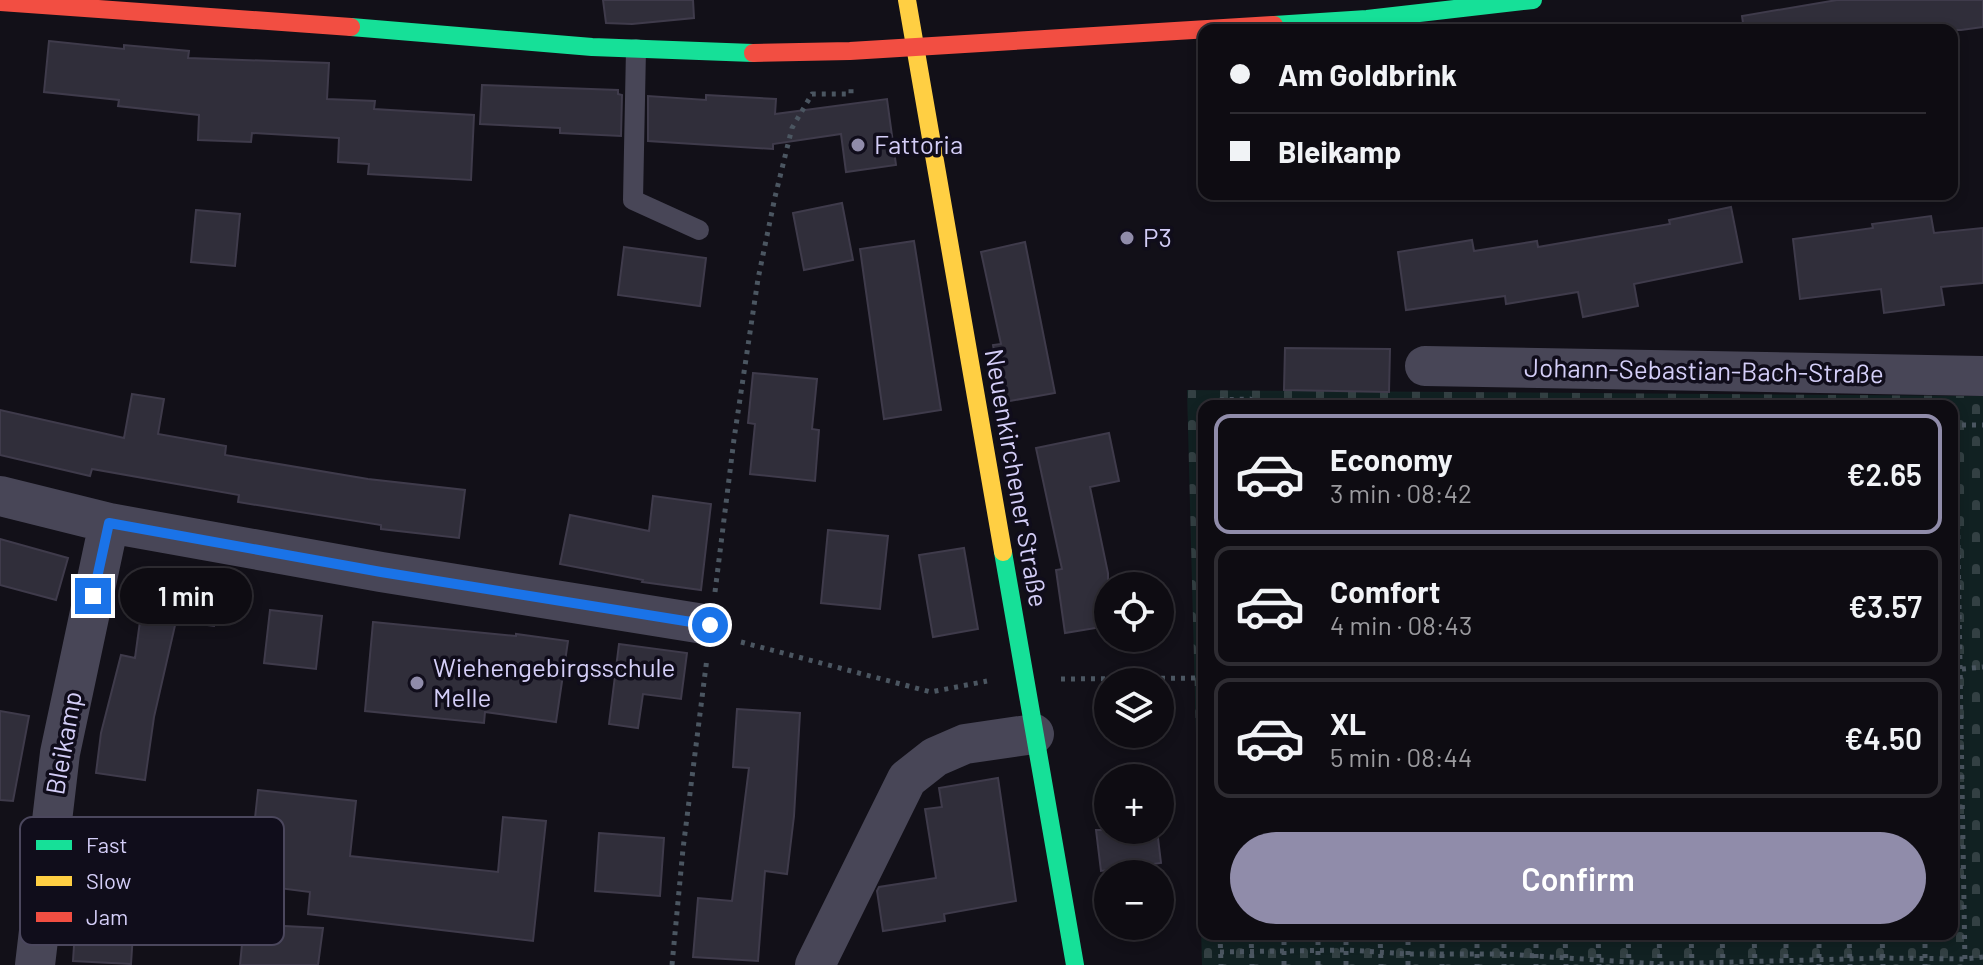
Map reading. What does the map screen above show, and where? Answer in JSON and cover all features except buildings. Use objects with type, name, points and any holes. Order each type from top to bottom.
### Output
[{"type":"street","name":"Neuenkirchener Straße","points":[[907,0],[1075,965]]},
{"type":"street","points":[[0,2],[636,49],[852,52],[1366,10],[1533,0]]},
{"type":"street","name":"Johann-Sebastian-Bach-Straße","points":[[1425,366],[1983,376]]},
{"type":"street","points":[[0,496],[109,523],[710,629]]},
{"type":"street","name":"Bleikamp","points":[[52,817],[60,753],[109,523]]},
{"type":"street","points":[[815,965],[907,779],[935,757],[965,744],[1034,734]]},
{"type":"street","name":"Bleikamp","points":[[35,965],[37,945]]},
{"type":"lane","points":[[307,0],[311,23]]},
{"type":"lane","points":[[636,49],[633,200],[699,230]]},
{"type":"path","points":[[672,965],[710,629],[758,279],[792,128],[812,94],[851,94],[852,52]]},
{"type":"path","points":[[1958,425],[1983,425]]},
{"type":"path","points":[[710,629],[931,692],[1023,672]]},
{"type":"path","points":[[1958,670],[1983,667]]},
{"type":"path","points":[[1050,679],[1198,678]]},
{"type":"path","points":[[1958,758],[1965,962]]},
{"type":"path","points":[[1220,940],[1221,965]]},
{"type":"path","points":[[1251,940],[1252,965]]},
{"type":"path","points":[[1284,940],[1284,965]]},
{"type":"path","points":[[1318,940],[1318,965]]},
{"type":"path","points":[[1346,940],[1346,965]]},
{"type":"path","points":[[1380,940],[1381,965]]},
{"type":"path","points":[[1408,940],[1408,965]]},
{"type":"path","points":[[1442,940],[1442,965]]},
{"type":"path","points":[[1477,940],[1477,965]]},
{"type":"path","points":[[1504,940],[1504,965]]},
{"type":"path","points":[[1536,940],[1536,961]]},
{"type":"path","points":[[1565,940],[1566,962]]},
{"type":"path","points":[[1598,940],[1598,963]]},
{"type":"path","points":[[1628,940],[1629,964]]},
{"type":"path","points":[[1659,940],[1660,964]]},
{"type":"path","points":[[1691,940],[1692,964]]},
{"type":"path","points":[[1722,940],[1723,964]]},
{"type":"path","points":[[1754,940],[1755,964]]},
{"type":"path","points":[[1786,940],[1786,964]]},
{"type":"path","points":[[1819,940],[1819,963]]},
{"type":"path","points":[[1849,940],[1850,963]]},
{"type":"path","points":[[1882,940],[1883,962]]},
{"type":"path","points":[[1925,940],[1925,962]]},
{"type":"path","points":[[1220,952],[1347,950],[1409,954],[1505,954],[1536,961],[1629,964],[1965,962],[1983,957]]},
{"type":"green space","points":[[1187,390],[1983,396],[1983,965],[1202,965],[1201,940],[1958,940],[1958,400],[1198,400],[1198,812]]},
{"type":"traffic: fast","points":[[1290,24],[1367,19],[1533,0]]},
{"type":"traffic: fast","points":[[351,27],[592,47],[753,53]]},
{"type":"traffic: fast","points":[[1003,552],[1075,965]]},
{"type":"traffic: slow","points":[[907,0],[1003,552]]},
{"type":"traffic: jam","points":[[0,2],[351,27]]},
{"type":"traffic: jam","points":[[753,53],[850,51],[1198,30]]},
{"type":"place","name":"Fattoria","points":[[858,145]]},
{"type":"place","name":"P3","points":[[1127,238]]},
{"type":"place","name":"Wiehengebirgsschule Melle","points":[[417,683]]},
{"type":"route","points":[[93,596],[109,523],[381,572],[710,625]]}]
